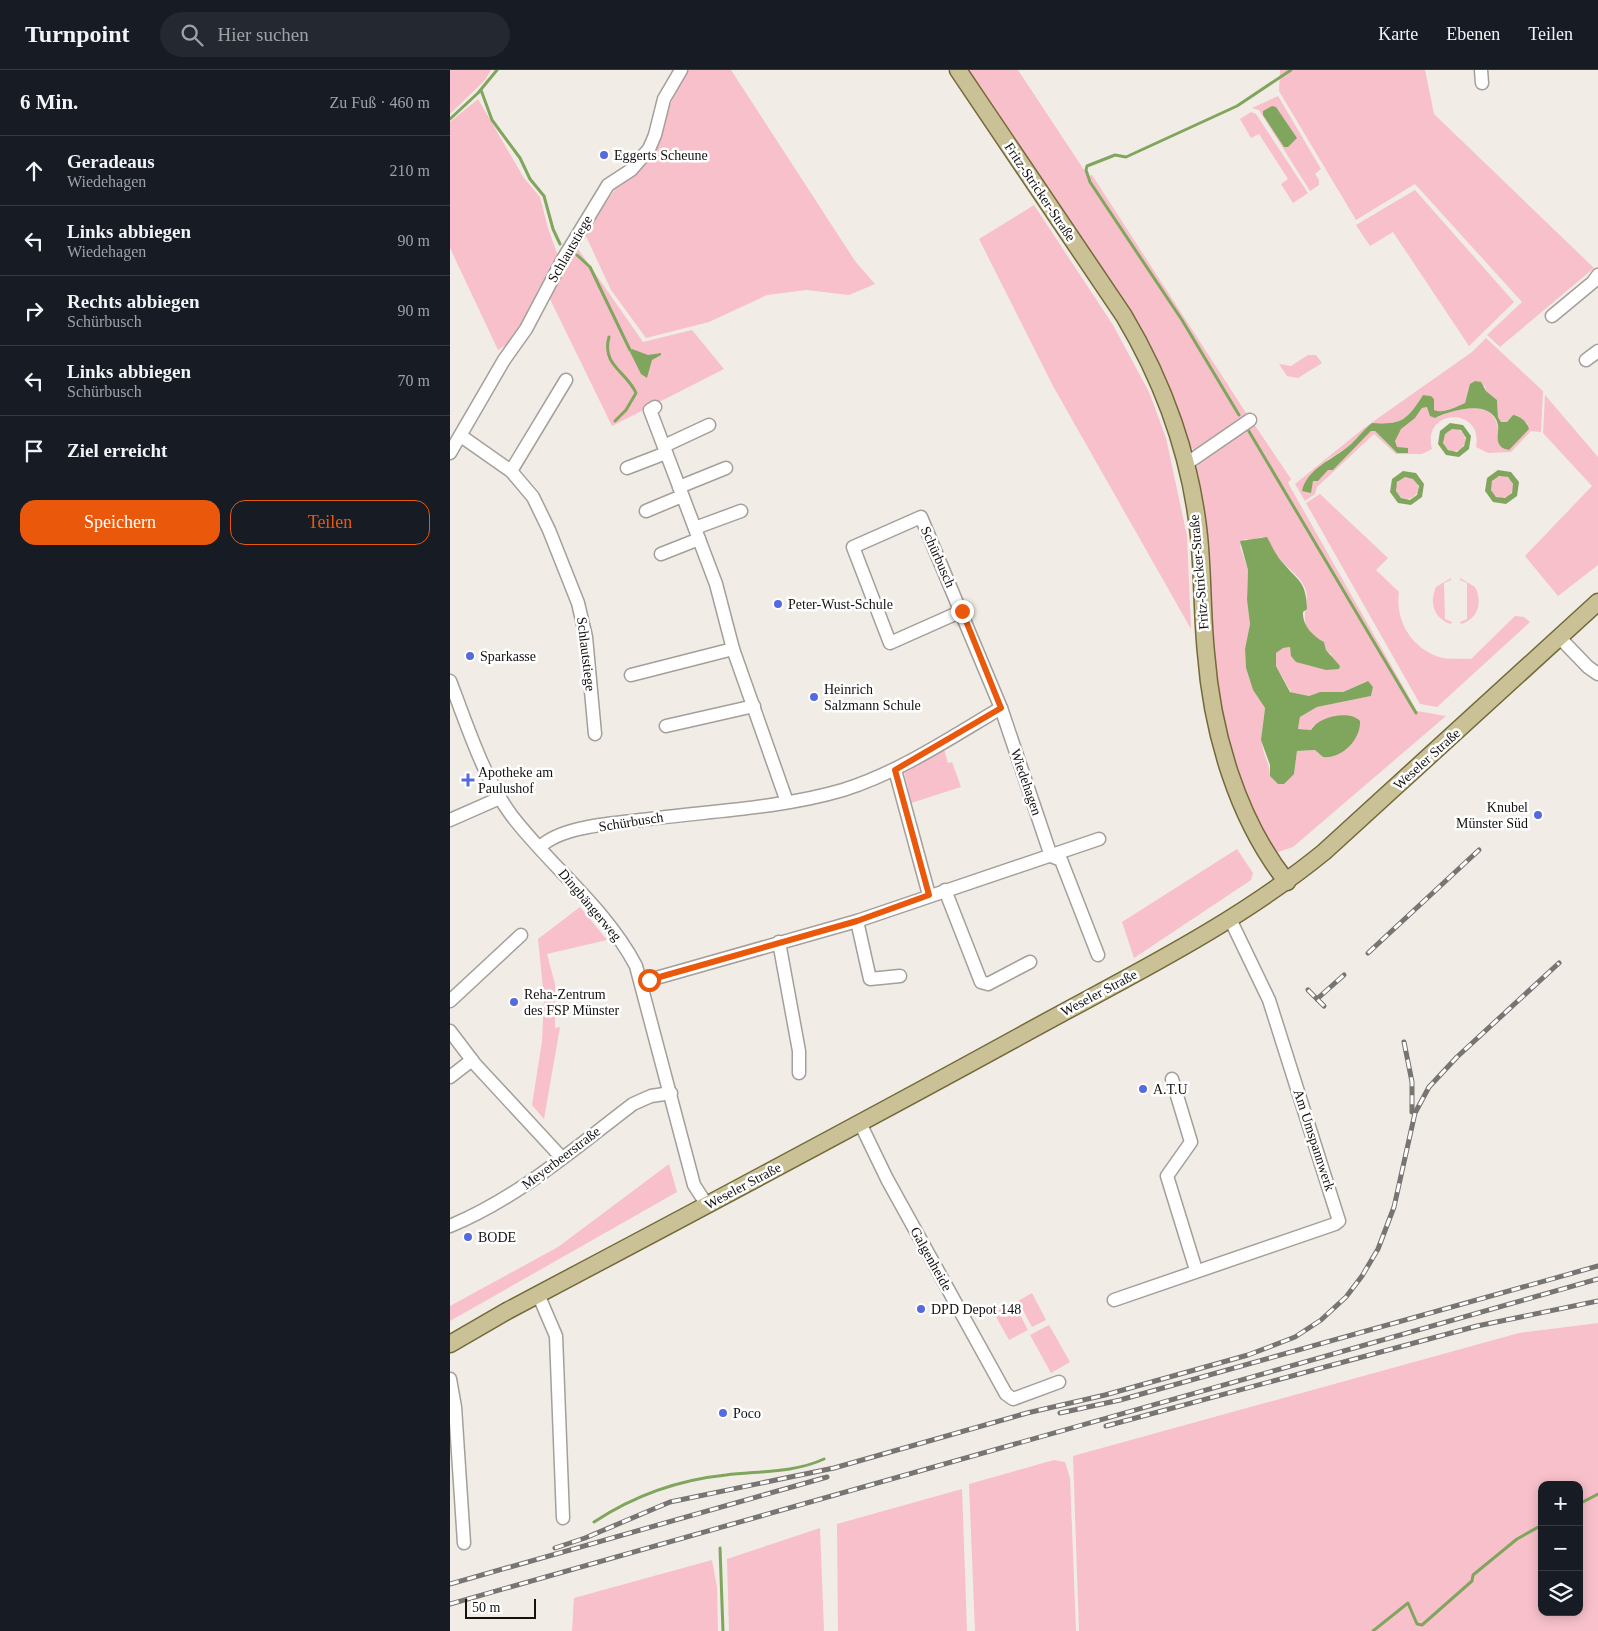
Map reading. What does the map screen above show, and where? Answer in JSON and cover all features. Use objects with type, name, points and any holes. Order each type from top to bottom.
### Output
[{"type":"main road","name":"Fritz-Stricker-Straße","points":[[958,70],[1140,343],[1164,396],[1186,464],[1199,535],[1206,655],[1219,733],[1238,795],[1252,827],[1271,862],[1287,882]]},
{"type":"main road","name":"Weseler Straße","points":[[450,1344],[538,1294],[860,1124],[1156,963],[1230,919],[1287,882],[1331,846],[1598,602]]},
{"type":"street","name":"Schlautstiege","points":[[450,453],[462,436],[504,360],[526,329],[564,259],[608,185],[631,170],[649,149],[656,136],[662,104],[681,70]]},
{"type":"street","points":[[1552,316],[1593,282],[1598,274]]},
{"type":"street","points":[[1586,360],[1598,351]]},
{"type":"street","points":[[511,471],[566,380]]},
{"type":"street","points":[[655,407],[650,410],[716,584],[733,650],[787,802]]},
{"type":"street","points":[[1186,464],[1250,420]]},
{"type":"street","points":[[627,468],[665,450],[710,424]]},
{"type":"street","name":"Schlautstiege","points":[[462,436],[511,471],[537,506],[550,530],[578,603],[586,637],[595,734]]},
{"type":"street","points":[[646,511],[680,491],[726,468]]},
{"type":"street","points":[[661,554],[741,511]]},
{"type":"street","name":"Schürbusch","points":[[540,847],[556,835],[608,824],[787,802],[844,789],[895,770],[1001,708],[962,611],[921,517],[853,547],[890,643],[962,611]]},
{"type":"street","points":[[1560,638],[1588,667],[1598,674]]},
{"type":"street","points":[[631,675],[733,650]]},
{"type":"street","name":"Dingbängerweg","points":[[450,682],[485,769],[500,798],[540,847],[618,935],[636,966],[642,982],[694,1185],[707,1205]]},
{"type":"street","points":[[666,726],[754,706]]},
{"type":"street","name":"Wiedehagen","points":[[1001,708],[1051,856],[1061,860],[1098,955]]},
{"type":"street","points":[[895,770],[929,895]]},
{"type":"street","points":[[450,820],[500,798]]},
{"type":"street","points":[[642,982],[857,921],[929,895],[1099,839]]},
{"type":"street","points":[[945,890],[981,982],[988,984],[1030,962]]},
{"type":"street","name":"Am Umspannwerk","points":[[1114,1300],[1196,1270],[1335,1224],[1339,1221],[1269,1000],[1230,919]]},
{"type":"street","points":[[857,921],[870,979],[900,976]]},
{"type":"street","points":[[450,1000],[521,935]]},
{"type":"street","points":[[779,942],[799,1051],[799,1073]]},
{"type":"street","points":[[450,1031],[472,1060],[562,1158]]},
{"type":"street","points":[[450,1077],[472,1060]]},
{"type":"street","points":[[1172,1079],[1192,1142],[1167,1176],[1196,1270]]},
{"type":"street","name":"Meyerbeerstraße","points":[[450,1226],[514,1192],[632,1104],[651,1096],[671,1093]]},
{"type":"street","name":"Galgenheide","points":[[860,1124],[887,1179],[1006,1394],[1013,1399],[1059,1382]]},
{"type":"street","points":[[538,1294],[556,1336],[564,1518]]},
{"type":"street","points":[[450,1379],[455,1407],[464,1544]]},
{"type":"shaded area","points":[[450,70],[491,70],[485,80],[450,114]]},
{"type":"shaded area","points":[[687,70],[731,70],[855,261],[875,284],[849,295],[806,290],[767,295],[709,322],[646,338],[611,290],[585,234],[616,188],[648,162],[659,144],[667,111]]},
{"type":"shaded area","points":[[970,70],[1018,70],[1088,176],[1092,175],[1248,416],[1201,448],[1194,450],[1185,443],[1165,384],[971,79]]},
{"type":"shaded area","points":[[1280,70],[1425,70],[1434,114],[1594,268],[1500,347],[1487,335],[1522,302],[1415,184],[1356,220],[1279,91]]},
{"type":"shaded area","points":[[1278,96],[1321,169],[1315,174],[1319,180],[1319,185],[1310,191],[1259,110],[1252,108]]},
{"type":"shaded area","points":[[478,99],[524,178],[540,197],[559,259],[544,291],[506,345],[498,350],[450,248],[450,122]]},
{"type":"shaded area","points":[[1272,106],[1276,107],[1297,138],[1288,147],[1284,147],[1263,115],[1263,111]]},
{"type":"shaded area","points":[[1251,112],[1256,114],[1308,193],[1293,203],[1281,184],[1288,179],[1259,134],[1251,138],[1240,119]]},
{"type":"shaded area","points":[[1415,190],[1514,302],[1469,346],[1393,232],[1370,246],[1356,225]]},
{"type":"shaded area","points":[[1034,205],[1113,325],[1149,392],[1166,438],[1187,536],[1191,629],[1053,386],[979,239]]},
{"type":"shaded area","points":[[576,246],[643,342],[692,330],[724,369],[612,426],[549,297]]},
{"type":"shaded area","points":[[1486,338],[1543,391],[1541,432],[1531,431],[1511,452],[1488,453],[1476,447],[1476,434],[1471,424],[1463,419],[1453,417],[1443,420],[1435,426],[1431,435],[1432,449],[1422,454],[1396,454],[1374,434],[1317,487],[1315,494],[1305,501],[1295,484],[1364,428],[1472,352]],"holes":[[[1471,384],[1485,386],[1486,391],[1497,400],[1498,417],[1501,422],[1507,422],[1513,415],[1518,416],[1528,424],[1498,443],[1497,424],[1493,416],[1487,411],[1470,408],[1435,418],[1427,407],[1422,408],[1397,435],[1395,440],[1397,453],[1375,431],[1371,431],[1333,470],[1328,470],[1318,481],[1313,481],[1327,460],[1348,447],[1372,423],[1390,423],[1403,419],[1423,395],[1431,396],[1434,399],[1434,410],[1449,410],[1465,403]]]},
{"type":"shaded area","points":[[632,349],[648,355],[661,353],[661,355],[652,360],[647,378],[641,374],[630,352]]},
{"type":"shaded area","points":[[1308,355],[1316,355],[1322,363],[1298,378],[1287,376],[1279,364],[1291,366]]},
{"type":"shaded area","points":[[1475,381],[1481,382],[1486,391],[1497,400],[1498,417],[1501,422],[1507,422],[1513,415],[1521,418],[1528,426],[1529,429],[1509,450],[1499,444],[1498,425],[1488,411],[1471,408],[1435,418],[1430,416],[1427,407],[1422,408],[1415,418],[1401,429],[1395,441],[1397,447],[1408,448],[1408,453],[1397,453],[1375,431],[1371,431],[1333,470],[1328,470],[1318,481],[1313,481],[1311,493],[1302,491],[1309,476],[1315,470],[1344,450],[1372,423],[1390,423],[1403,419],[1423,395],[1431,396],[1434,399],[1434,410],[1445,411],[1454,408],[1465,403],[1470,384]]},
{"type":"shaded area","points":[[1545,395],[1598,457],[1598,565],[1558,596],[1525,556],[1592,486],[1543,433]]},
{"type":"shaded area","points":[[1450,423],[1463,425],[1471,436],[1469,449],[1459,457],[1446,455],[1438,444],[1440,431]],"holes":[[[1452,429],[1461,430],[1466,438],[1464,446],[1457,452],[1448,450],[1443,443],[1445,434]]]},
{"type":"shaded area","points":[[1254,424],[1291,479],[1288,483],[1417,711],[1446,716],[1293,847],[1278,852],[1260,826],[1245,797],[1225,736],[1211,640],[1194,472],[1202,459]],"holes":[[[1262,537],[1269,541],[1275,555],[1297,576],[1305,588],[1307,595],[1305,622],[1314,635],[1324,642],[1326,650],[1332,655],[1315,667],[1296,659],[1290,647],[1282,648],[1276,653],[1276,666],[1291,692],[1309,696],[1320,692],[1343,692],[1367,681],[1373,687],[1371,696],[1317,707],[1300,717],[1298,729],[1311,730],[1313,726],[1334,717],[1323,757],[1315,750],[1297,751],[1294,774],[1270,776],[1262,742],[1265,708],[1253,690],[1246,668],[1245,649],[1250,624],[1247,600],[1248,570],[1240,546],[1245,539],[1251,540]]]},
{"type":"shaded area","points":[[1450,429],[1458,429],[1465,436],[1465,444],[1458,451],[1450,451],[1443,444],[1443,436]]},
{"type":"shaded area","points":[[1498,470],[1511,472],[1519,482],[1517,496],[1506,504],[1493,502],[1485,491],[1487,478]],"holes":[[[1499,476],[1508,477],[1513,484],[1512,493],[1505,498],[1496,497],[1491,490],[1492,481]]]},
{"type":"shaded area","points":[[1403,471],[1416,473],[1424,484],[1422,497],[1411,505],[1398,503],[1390,492],[1392,479]],"holes":[[[1405,477],[1413,479],[1419,486],[1417,495],[1410,500],[1401,498],[1396,491],[1397,482]]]},
{"type":"shaded area","points":[[1498,476],[1506,476],[1513,483],[1513,491],[1506,498],[1498,498],[1491,491],[1491,483]]},
{"type":"shaded area","points":[[1403,477],[1411,477],[1418,484],[1418,492],[1411,499],[1403,499],[1396,492],[1396,484]]},
{"type":"shaded area","points":[[1320,494],[1388,558],[1376,570],[1399,592],[1400,613],[1407,632],[1420,647],[1429,653],[1450,659],[1471,659],[1515,616],[1524,617],[1530,622],[1437,707],[1420,704],[1306,503]]},
{"type":"shaded area","points":[[1267,537],[1283,563],[1303,587],[1307,609],[1303,612],[1303,617],[1306,626],[1316,637],[1324,642],[1326,650],[1340,666],[1339,669],[1326,670],[1296,662],[1291,656],[1290,647],[1283,648],[1276,653],[1276,666],[1290,692],[1309,696],[1320,692],[1343,692],[1368,681],[1373,687],[1371,696],[1317,707],[1300,717],[1298,729],[1311,730],[1321,721],[1335,716],[1349,716],[1360,721],[1357,735],[1349,747],[1337,755],[1323,757],[1315,750],[1297,751],[1294,774],[1284,784],[1278,784],[1270,776],[1270,765],[1261,740],[1265,708],[1253,690],[1246,668],[1245,649],[1250,624],[1247,600],[1248,570],[1240,541]]},
{"type":"shaded area","points":[[1451,578],[1451,580],[1444,583],[1445,619],[1452,622],[1451,624],[1445,622],[1437,614],[1433,599],[1436,587]]},
{"type":"shaded area","points":[[1460,578],[1475,587],[1479,598],[1475,614],[1467,622],[1461,624],[1460,622],[1467,619],[1467,583],[1460,580]]},
{"type":"shaded area","points":[[944,749],[948,763],[952,762],[961,787],[911,803],[904,772]]},
{"type":"shaded area","points":[[1237,849],[1253,873],[1251,880],[1134,958],[1122,922]]},
{"type":"shaded area","points":[[580,907],[607,940],[547,954],[555,984],[555,1028],[560,1027],[544,1119],[532,1105],[542,1041],[544,998],[538,939]]},
{"type":"shaded area","points":[[669,1164],[677,1192],[450,1321],[450,1306],[558,1247]]},
{"type":"shaded area","points":[[1032,1293],[1046,1320],[1032,1327],[1018,1301]]},
{"type":"shaded area","points":[[1013,1302],[1028,1330],[1009,1340],[994,1313]]},
{"type":"shaded area","points":[[1598,1323],[1598,1631],[1079,1631],[1073,1456],[1519,1333]]},
{"type":"shaded area","points":[[1049,1325],[1070,1362],[1051,1373],[1030,1335]]},
{"type":"shaded area","points":[[1054,1460],[1065,1462],[1070,1478],[1076,1631],[975,1631],[969,1484]]},
{"type":"shaded area","points":[[962,1489],[967,1631],[838,1631],[837,1524]]},
{"type":"shaded area","points":[[820,1528],[824,1631],[729,1631],[727,1559]]},
{"type":"shaded area","points":[[712,1560],[717,1587],[718,1631],[572,1631],[574,1598]]},
{"type":"waterway","points":[[450,119],[478,93],[497,70]]},
{"type":"waterway","points":[[1239,415],[1182,320],[1090,182],[1086,170],[1087,166],[1115,155],[1126,157],[1237,106],[1291,70]]},
{"type":"waterway","points":[[481,90],[492,120],[520,158],[530,179],[544,196],[553,229],[560,244]]},
{"type":"waterway","points":[[577,255],[590,267],[630,350]]},
{"type":"waterway","points":[[609,337],[607,347],[609,355],[616,368],[627,379],[636,393],[626,410],[615,421]]},
{"type":"waterway","points":[[1247,428],[1416,713]]},
{"type":"waterway","points":[[594,1522],[625,1504],[674,1485],[708,1477],[801,1467],[824,1459]]},
{"type":"waterway","points":[[1583,1502],[1598,1494]]},
{"type":"waterway","points":[[1373,1631],[1408,1603],[1417,1624],[1422,1625],[1472,1581],[1473,1575],[1517,1539],[1540,1526]]},
{"type":"waterway","points":[[720,1548],[723,1631]]},
{"type":"railway","points":[[1368,953],[1479,850]]},
{"type":"railway","points":[[555,1548],[585,1538],[670,1502],[834,1468],[1027,1413],[1105,1395],[1248,1355],[1295,1337],[1321,1320],[1346,1297],[1362,1276],[1378,1249],[1394,1207],[1415,1113],[1429,1087],[1457,1057],[1559,963]]},
{"type":"railway","points":[[1324,1006],[1317,999],[1344,975]]},
{"type":"railway","points":[[1308,990],[1317,999]]},
{"type":"railway","points":[[1404,1042],[1412,1082],[1412,1112]]},
{"type":"railway","points":[[1060,1413],[1120,1400],[1598,1266]]},
{"type":"railway","points":[[450,1604],[1598,1279]]},
{"type":"railway","points":[[1106,1426],[1477,1326],[1598,1301]]},
{"type":"railway","points":[[450,1584],[827,1477]]},
{"type":"place","name":"Eggerts Scheune","points":[[604,155]]},
{"type":"place","name":"Peter-Wust-Schule","points":[[778,604]]},
{"type":"place","name":"Sparkasse","points":[[470,656]]},
{"type":"place","name":"Heinrich Salzmann Schule","points":[[814,697]]},
{"type":"place","name":"Apotheke am Paulushof","points":[[468,780]]},
{"type":"place","name":"Knubel Münster Süd","points":[[1538,815]]},
{"type":"place","name":"Reha-Zentrum des FSP Münster","points":[[514,1002]]},
{"type":"place","name":"A.T.U","points":[[1143,1089]]},
{"type":"place","name":"BODE","points":[[468,1237]]},
{"type":"place","name":"DPD Depot 148","points":[[921,1309]]},
{"type":"place","name":"Poco","points":[[723,1413]]},
{"type":"route","points":[[649,980],[857,921],[929,895],[895,770],[1001,708],[962,611]]}]
